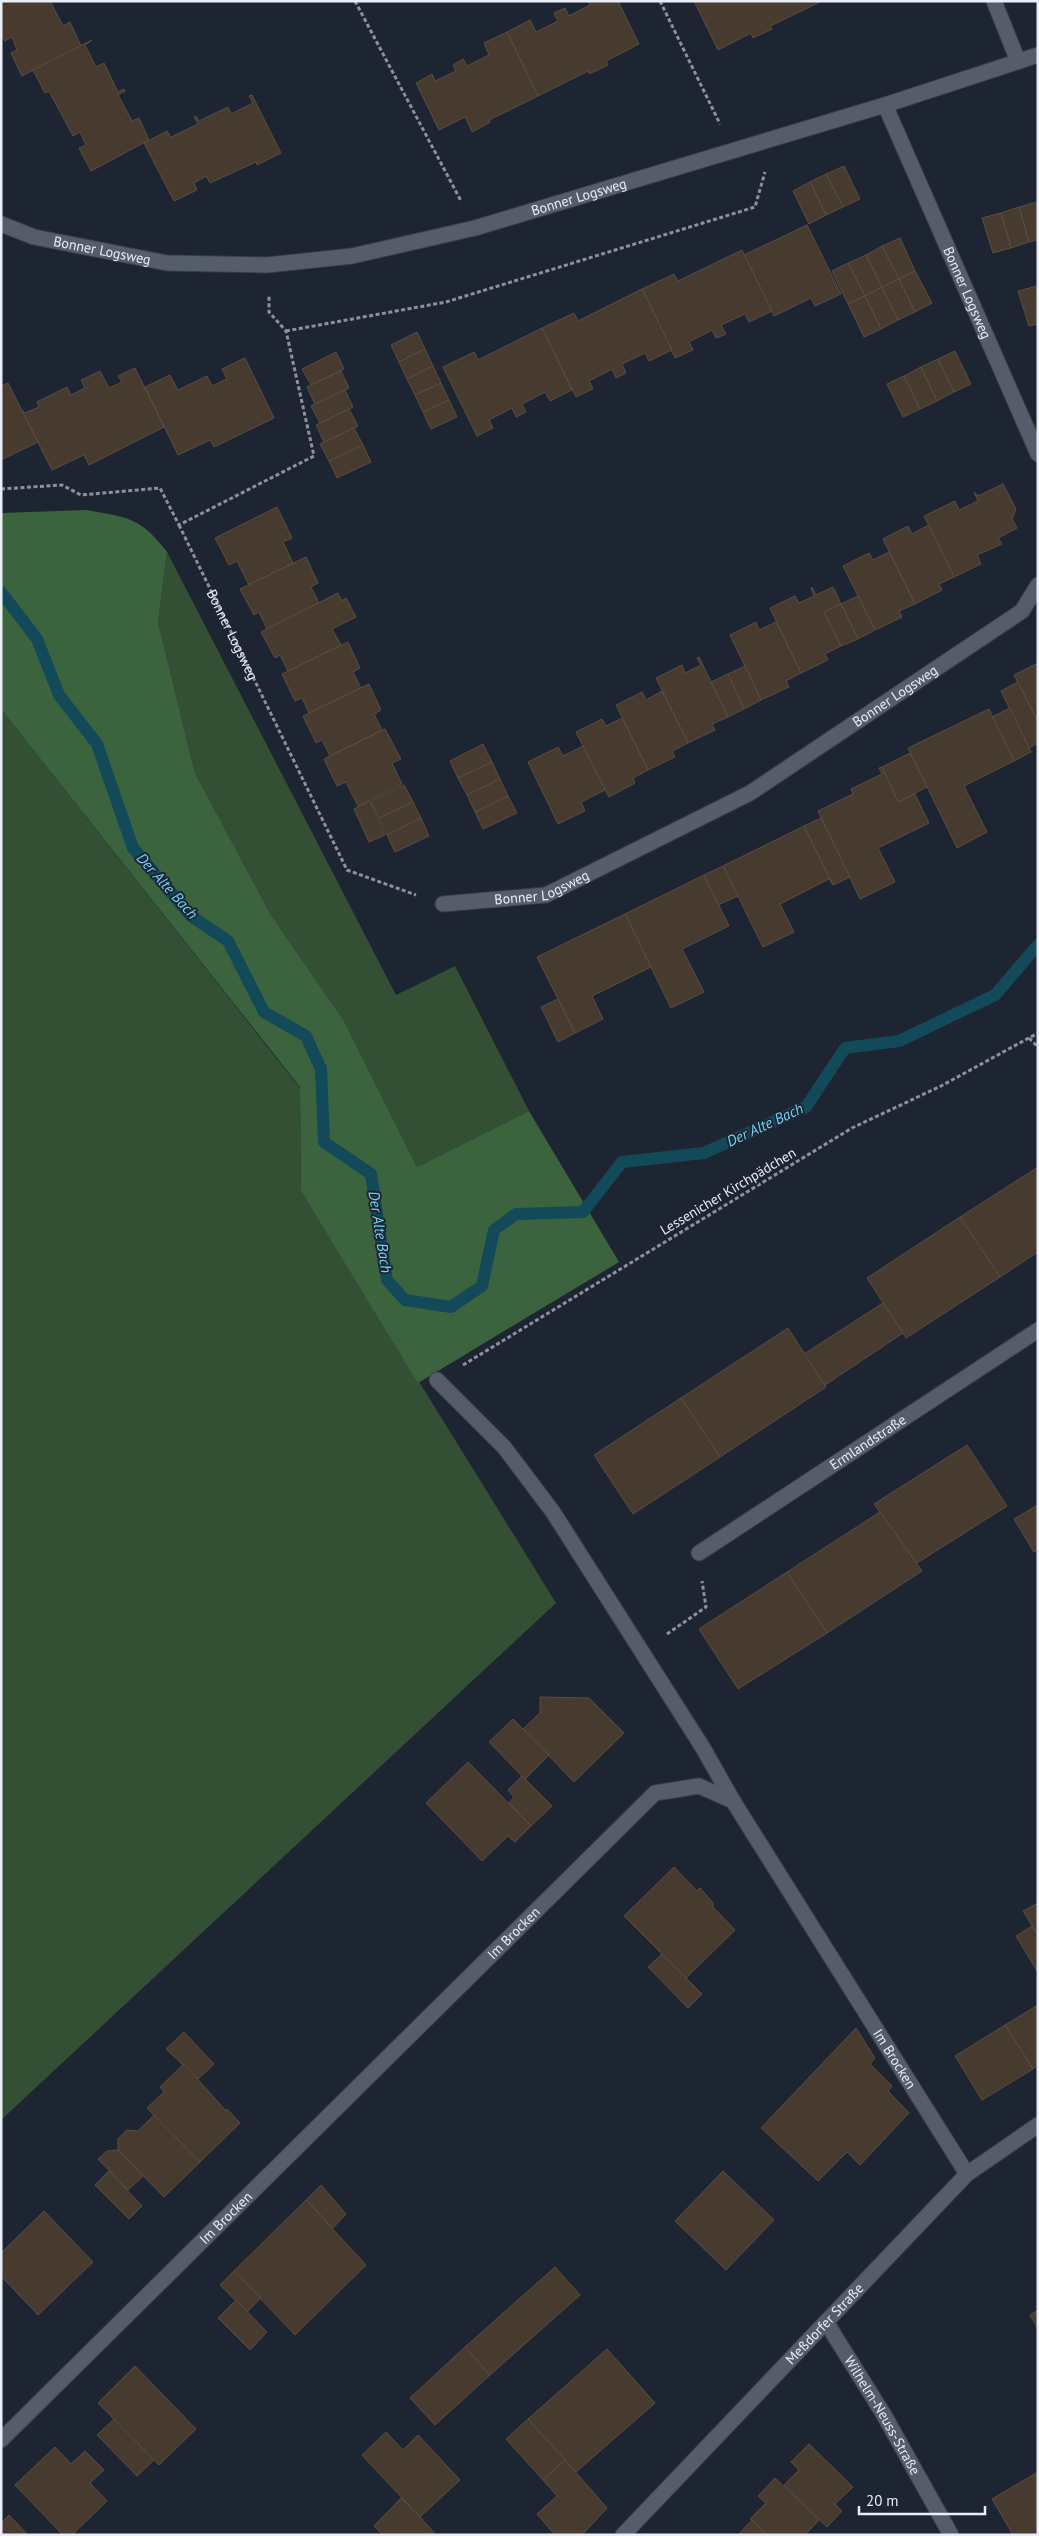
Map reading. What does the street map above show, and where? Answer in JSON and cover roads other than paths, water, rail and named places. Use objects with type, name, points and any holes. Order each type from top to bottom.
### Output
[{"type":"street","points":[[994,1],[1018,61]]},
{"type":"street","name":"Bonner Logsweg","points":[[1,224],[34,237],[167,263],[267,265],[352,256],[475,228],[885,105],[1038,55]]},
{"type":"street","name":"Bonner Logsweg","points":[[885,105],[1038,454]]},
{"type":"street","name":"Bonner Logsweg","points":[[442,904],[546,895],[750,793],[1022,611],[1038,585]]},
{"type":"street","name":"Ermlandstraße","points":[[699,1553],[1038,1330]]},
{"type":"street","points":[[437,1380],[504,1447],[553,1512],[703,1748],[733,1802]]},
{"type":"street","name":"Im Brocken","points":[[1,2440],[655,1793],[699,1786],[733,1802],[967,2174]]},
{"type":"street","name":"Meßdorfer Straße","points":[[622,2535],[967,2174],[1038,2125]]},
{"type":"street","name":"Wilhelm-Neuss-Straße","points":[[826,2322],[884,2414],[951,2535]]},
{"type":"waterway","name":"Der Alte Bach","points":[[1,592],[37,639],[59,695],[97,744],[133,848],[191,916],[228,941],[264,1012],[306,1036],[321,1069],[324,1142],[371,1174],[387,1280],[405,1300],[451,1307],[482,1286],[494,1230],[516,1214],[583,1212],[622,1162],[704,1153],[806,1107],[845,1048],[899,1041],[995,995],[1038,945]]}]
